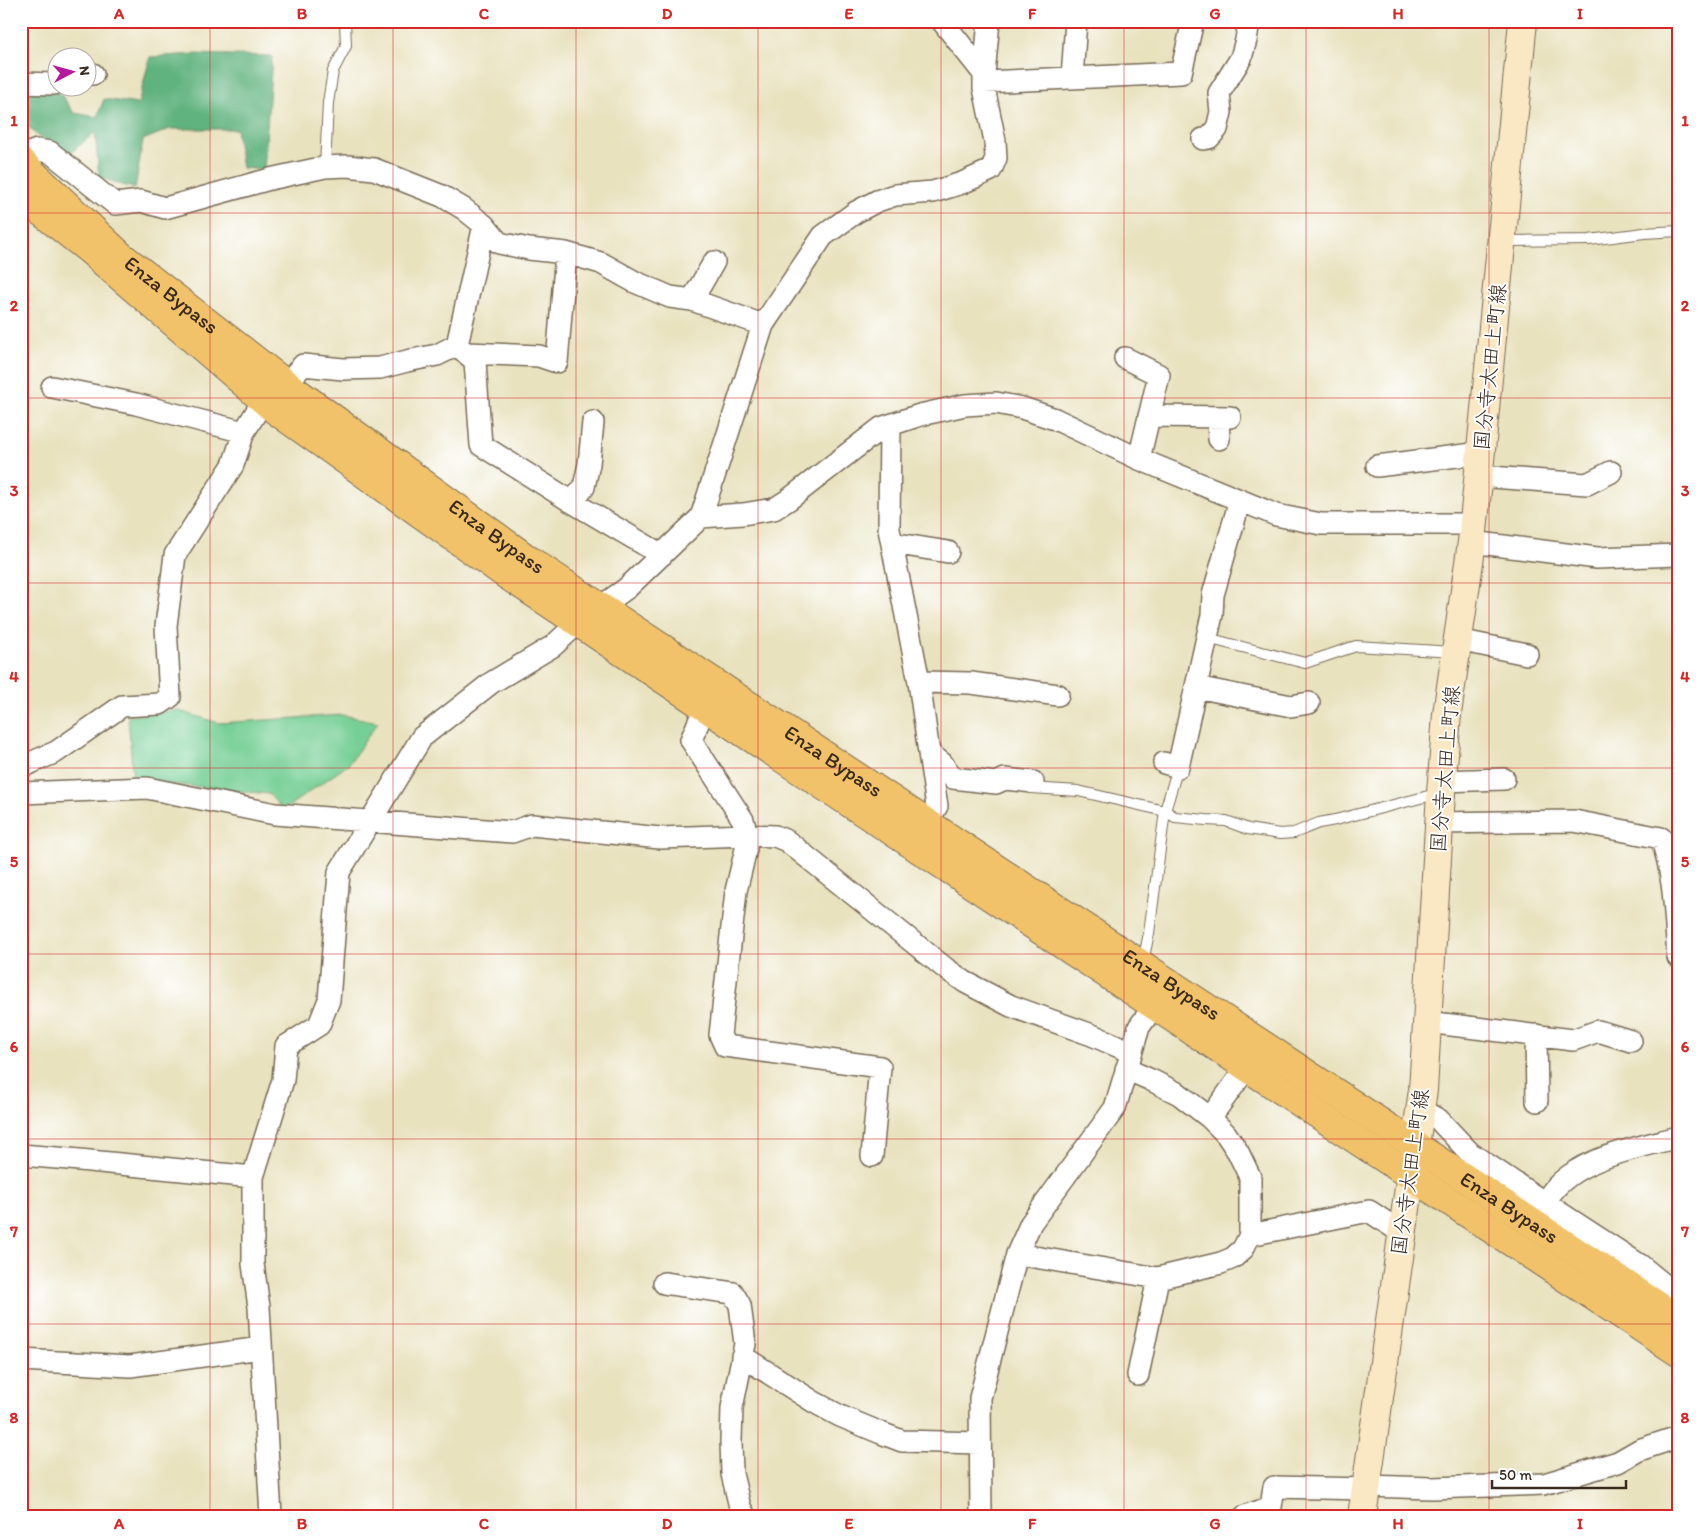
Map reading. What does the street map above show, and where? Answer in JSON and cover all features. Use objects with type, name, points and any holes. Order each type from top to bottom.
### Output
[{"type":"highway","name":"Enza Bypass","points":[[21,162],[120,255],[286,384],[529,560],[589,614],[705,707],[1678,1352]]},
{"type":"highway","name":"Enza Bypass","points":[[21,196],[88,249],[263,401],[508,576],[589,614],[927,823],[1678,1319]]},
{"type":"main road","name":"国分寺太田上町線","points":[[1365,1497],[1420,1109],[1447,714],[1480,465],[1523,21]]},
{"type":"street","points":[[942,21],[984,78]]},
{"type":"street","points":[[271,1516],[259,1306],[253,1264],[253,1177],[283,1080],[286,1046],[318,1025],[329,1000],[339,872],[422,737],[492,683],[553,646],[589,614],[626,588],[701,517],[763,324],[823,236],[856,212],[877,201],[894,195],[933,192],[962,183],[992,170],[996,158],[995,141],[984,78],[989,21]]},
{"type":"street","points":[[1072,78],[1076,21]]},
{"type":"street","points":[[984,78],[1072,78],[1181,73],[1193,21]]},
{"type":"street","points":[[1203,139],[1209,138],[1217,129],[1221,112],[1219,93],[1241,58],[1249,21]]},
{"type":"street","points":[[21,83],[48,84]]},
{"type":"street","points":[[21,156],[37,150],[50,152],[115,204],[141,201],[165,208],[270,179],[325,167],[347,166],[374,169],[442,196],[464,208],[484,225],[499,242],[529,249],[566,254],[601,263],[635,282],[670,297],[692,300],[763,324]]},
{"type":"street","points":[[462,349],[484,225]]},
{"type":"street","points":[[286,384],[303,365],[343,369],[380,368],[462,349],[539,356],[557,362],[566,254]]},
{"type":"street","points":[[692,300],[714,262]]},
{"type":"street","points":[[462,349],[475,361],[481,445],[662,555]]},
{"type":"street","points":[[1124,358],[1159,375],[1139,459]]},
{"type":"street","points":[[52,387],[136,404],[244,432]]},
{"type":"street","points":[[21,767],[56,752],[122,706],[160,704],[170,697],[166,626],[175,555],[233,465],[244,432],[263,401]]},
{"type":"street","points":[[701,517],[743,514],[774,509],[881,428],[920,415],[965,406],[996,403],[1022,408],[1055,419],[1139,459],[1276,515],[1321,524],[1472,533],[1597,558],[1678,555]]},
{"type":"street","points":[[1149,416],[1224,417],[1219,439]]},
{"type":"street","points":[[572,502],[584,487],[589,464],[593,422]]},
{"type":"street","points":[[890,426],[889,529],[919,682],[937,806],[927,823]]},
{"type":"street","points":[[1376,466],[1480,465],[1587,484],[1611,472]]},
{"type":"street","points":[[1171,765],[1196,687],[1212,615],[1212,595],[1240,500]]},
{"type":"street","points":[[892,543],[948,552]]},
{"type":"street","points":[[1457,646],[1527,654]]},
{"type":"street","points":[[919,682],[971,682],[1058,695]]},
{"type":"street","points":[[1196,687],[1291,706],[1309,703]]},
{"type":"street","points":[[705,707],[690,740],[743,820],[747,835],[746,849],[736,891],[720,1035],[724,1046],[880,1067],[872,1156]]},
{"type":"street","points":[[929,753],[942,763],[953,778],[996,783],[1005,779],[1026,781]]},
{"type":"street","points":[[1441,787],[1504,779]]},
{"type":"street","points":[[21,793],[147,788],[276,814],[512,832],[532,825],[660,838],[747,835],[774,836],[787,841],[965,982],[1011,1006],[1092,1035],[1151,1080],[1179,1094],[1210,1118],[1230,1140],[1250,1177],[1250,1235],[1243,1249],[1233,1258],[1221,1264],[1158,1278],[1018,1254]]},
{"type":"street","points":[[1439,823],[1574,821],[1661,838],[1666,852],[1674,907],[1678,957]]},
{"type":"street","points":[[981,1516],[980,1398],[1018,1254],[1032,1223],[1115,1108],[1139,1027],[1154,1006]]},
{"type":"street","points":[[1427,1022],[1573,1040],[1598,1030],[1631,1041]]},
{"type":"street","points":[[1536,1035],[1537,1100]]},
{"type":"street","points":[[1210,1118],[1247,1067]]},
{"type":"street","points":[[1420,1109],[1439,1120],[1470,1153],[1640,1264],[1678,1296]]},
{"type":"street","points":[[1545,1203],[1550,1191],[1576,1170],[1598,1160],[1678,1137]]},
{"type":"street","points":[[21,1156],[253,1177]]},
{"type":"street","points":[[1250,1235],[1369,1211],[1402,1233]]},
{"type":"street","points":[[1138,1375],[1158,1278]]},
{"type":"street","points":[[664,1283],[733,1293],[740,1305],[745,1344],[732,1408],[731,1441],[732,1474],[740,1507],[745,1516]]},
{"type":"street","points":[[21,1360],[130,1366],[261,1348]]},
{"type":"street","points":[[742,1356],[814,1402],[840,1416],[902,1441],[980,1443]]},
{"type":"street","points":[[1245,1516],[1271,1507],[1274,1487],[1365,1497],[1432,1488],[1544,1484],[1618,1462],[1639,1450],[1678,1437]]},
{"type":"lane","points":[[325,167],[328,103],[333,71],[346,46],[345,21]]},
{"type":"lane","points":[[1502,241],[1589,240],[1678,231]]},
{"type":"lane","points":[[1207,638],[1305,663],[1356,646],[1457,646]]},
{"type":"lane","points":[[1142,965],[1149,933],[1171,765]]},
{"type":"lane","points":[[1026,781],[1032,788],[1078,791],[1165,811],[1175,817],[1226,821],[1248,830],[1280,834],[1294,834],[1319,823],[1335,820],[1441,787]]},
{"type":"green space","points":[[194,54],[272,56],[264,170],[242,168],[236,129],[170,129],[143,140],[135,189],[99,177],[95,132],[71,153],[37,136],[21,120],[21,91],[48,92],[48,98],[64,98],[74,113],[97,117],[104,99],[138,104],[150,57]]},
{"type":"green space","points":[[176,710],[219,723],[342,715],[378,722],[348,765],[283,810],[269,794],[133,780],[128,716]]}]
